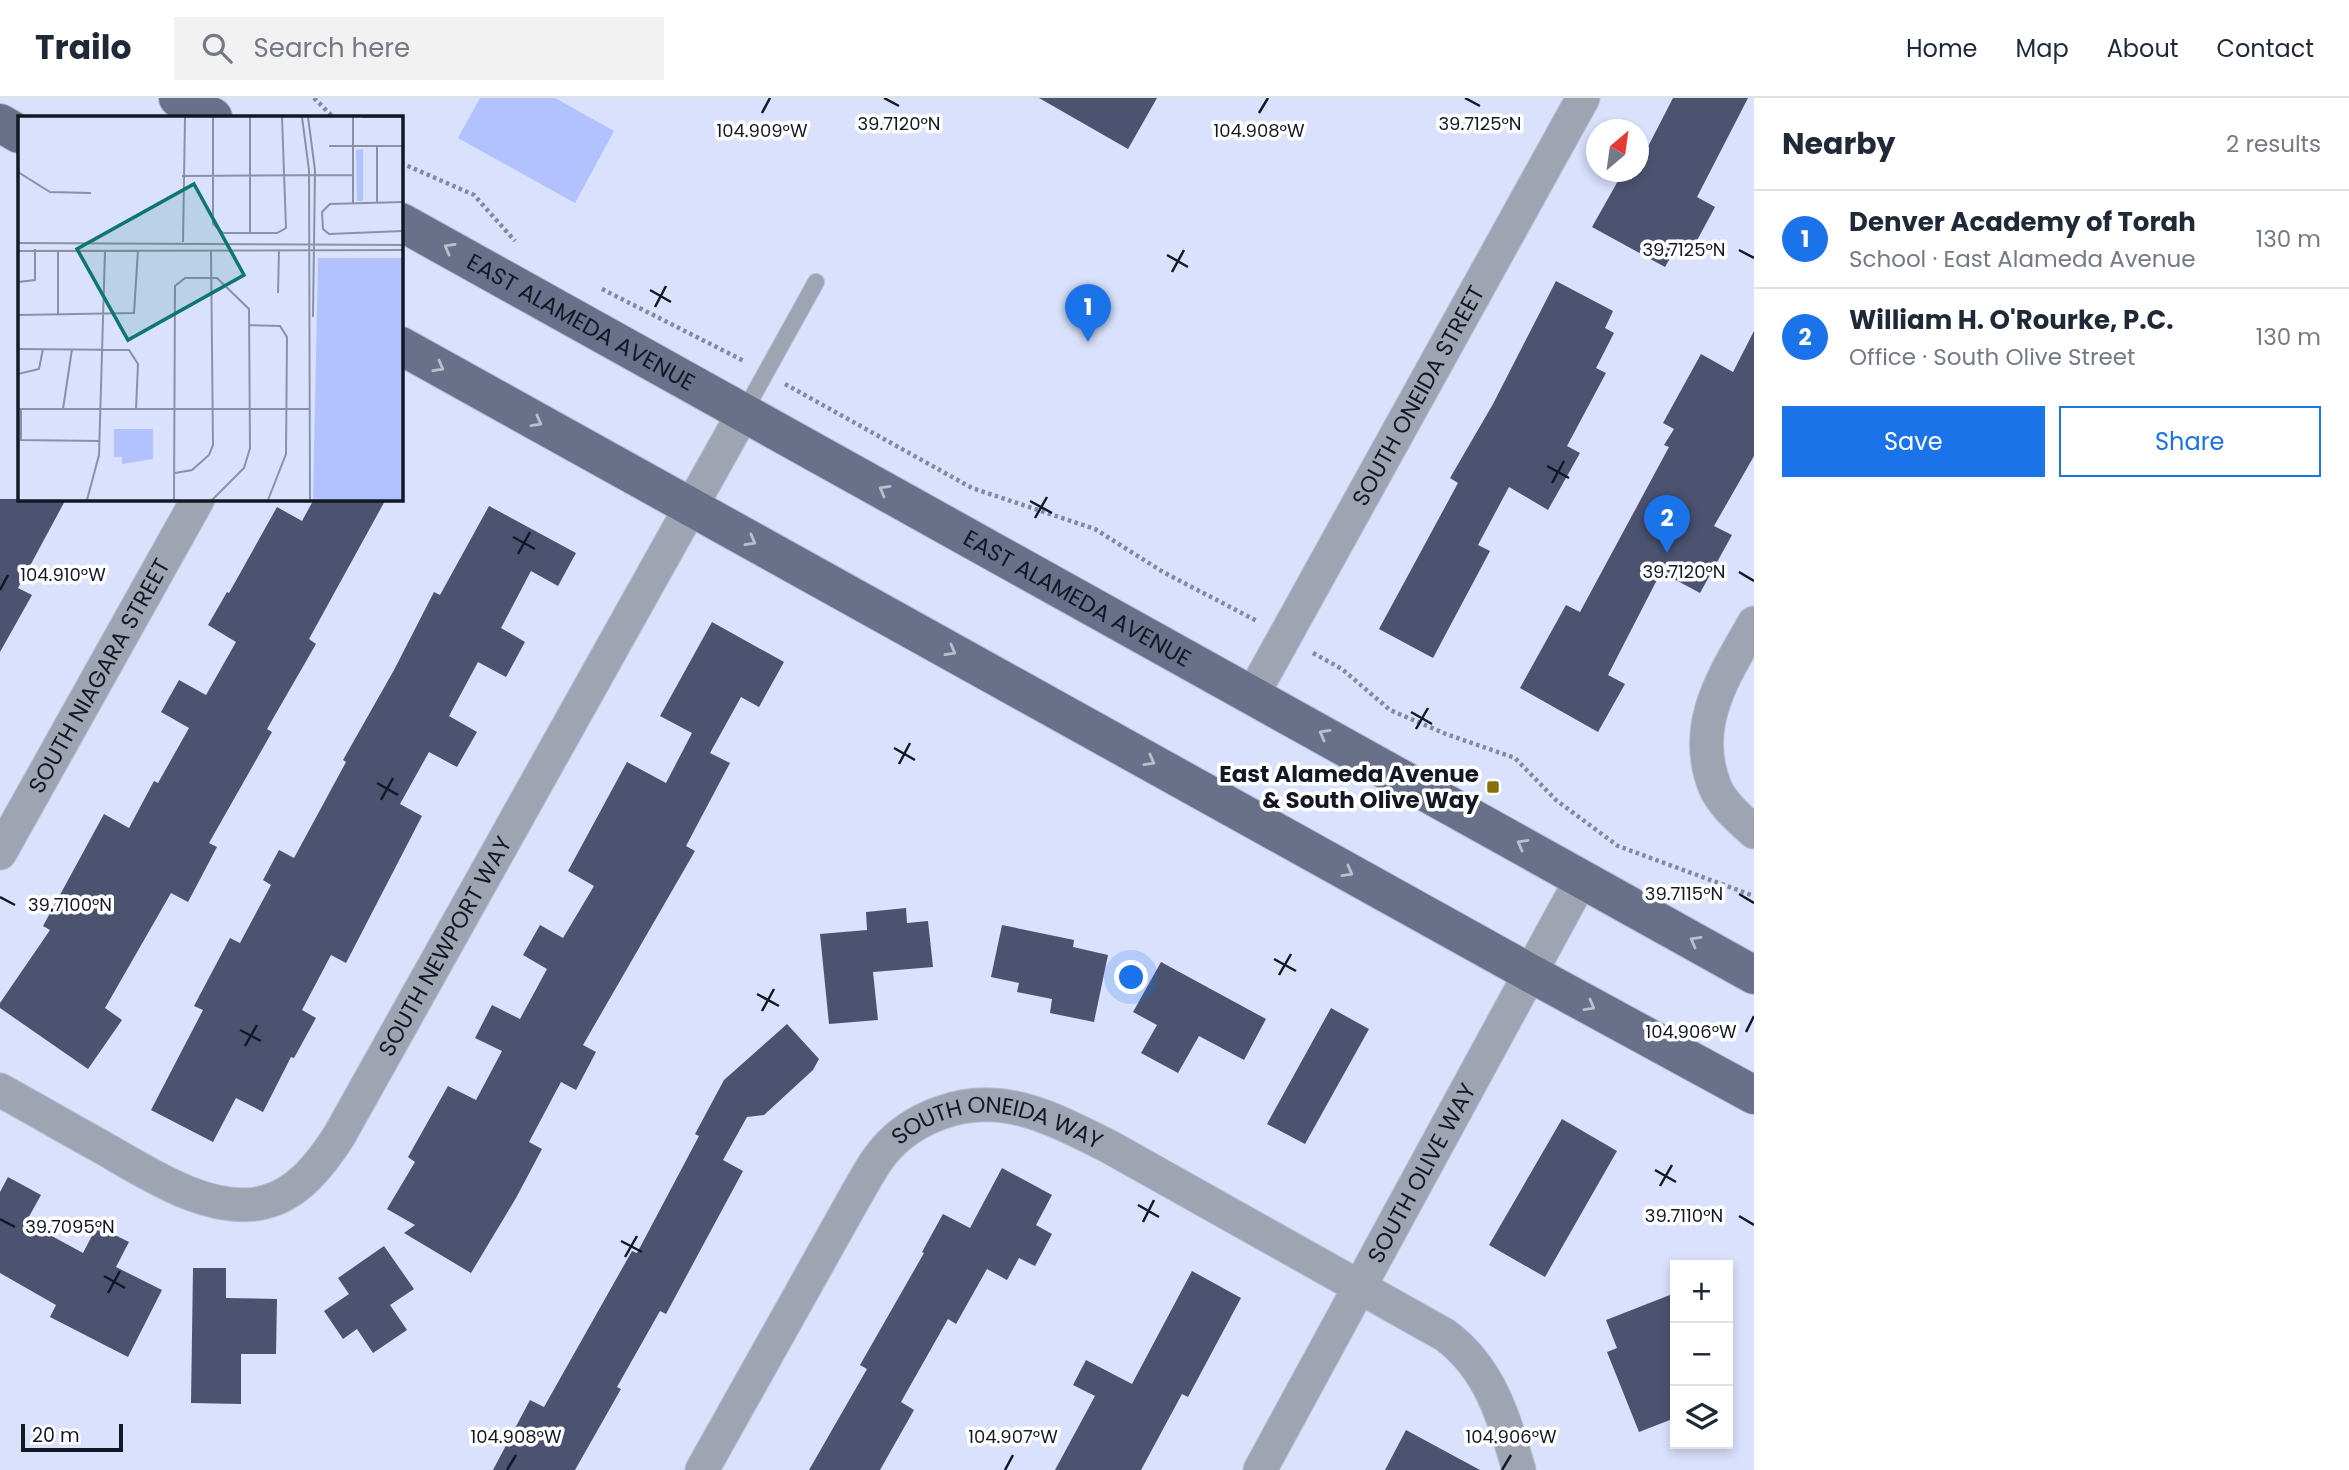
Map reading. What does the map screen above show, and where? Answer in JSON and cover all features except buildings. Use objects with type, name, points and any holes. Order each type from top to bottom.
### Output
[{"type":"main road","points":[[178,98],[211,116]]},
{"type":"main road","points":[[0,123],[18,133]]},
{"type":"main road","name":"EAST ALAMEDA AVENUE","points":[[402,223],[1754,975]]},
{"type":"main road","points":[[402,347],[1754,1095]]},
{"type":"street","name":"SOUTH ONEIDA STREET","points":[[1253,694],[1582,98]]},
{"type":"street","name":"SOUTH NEWPORT WAY","points":[[0,1090],[157,1178],[199,1196],[235,1204],[258,1204],[285,1194],[307,1177],[339,1136],[744,412]]},
{"type":"street","name":"SOUTH NIAGARA STREET","points":[[0,853],[197,500]]},
{"type":"street","points":[[1754,623],[1721,683],[1708,716],[1706,744],[1716,789],[1737,816],[1754,832]]},
{"type":"street","name":"SOUTH OLIVE WAY","points":[[1260,1470],[1582,877]]},
{"type":"street","name":"SOUTH ONEIDA WAY","points":[[702,1470],[855,1197],[883,1153],[902,1132],[928,1117],[962,1105],[1002,1105],[1052,1118],[1108,1146],[1428,1324],[1469,1355],[1490,1385],[1508,1430],[1519,1470]]},
{"type":"lane","points":[[744,412],[816,282]]},
{"type":"path","points":[[314,98],[332,116]]},
{"type":"path","points":[[402,163],[474,195],[521,248]]},
{"type":"path","points":[[599,288],[704,339],[972,488],[1095,529],[1163,572],[1255,620]]},
{"type":"path","points":[[1308,650],[1342,669],[1390,710],[1446,734],[1515,758],[1556,800],[1618,846],[1754,896]]},
{"type":"shaded area","points":[[480,98],[555,98],[614,131],[575,203],[458,138]]},
{"type":"place","name":"Denver Academy of Torah","points":[[1088,342]]},
{"type":"place","name":"William H. O'Rourke, P.C.","points":[[1667,553]]},
{"type":"place","name":"East Alameda Avenue & South Olive Way","points":[[1493,787]]}]
